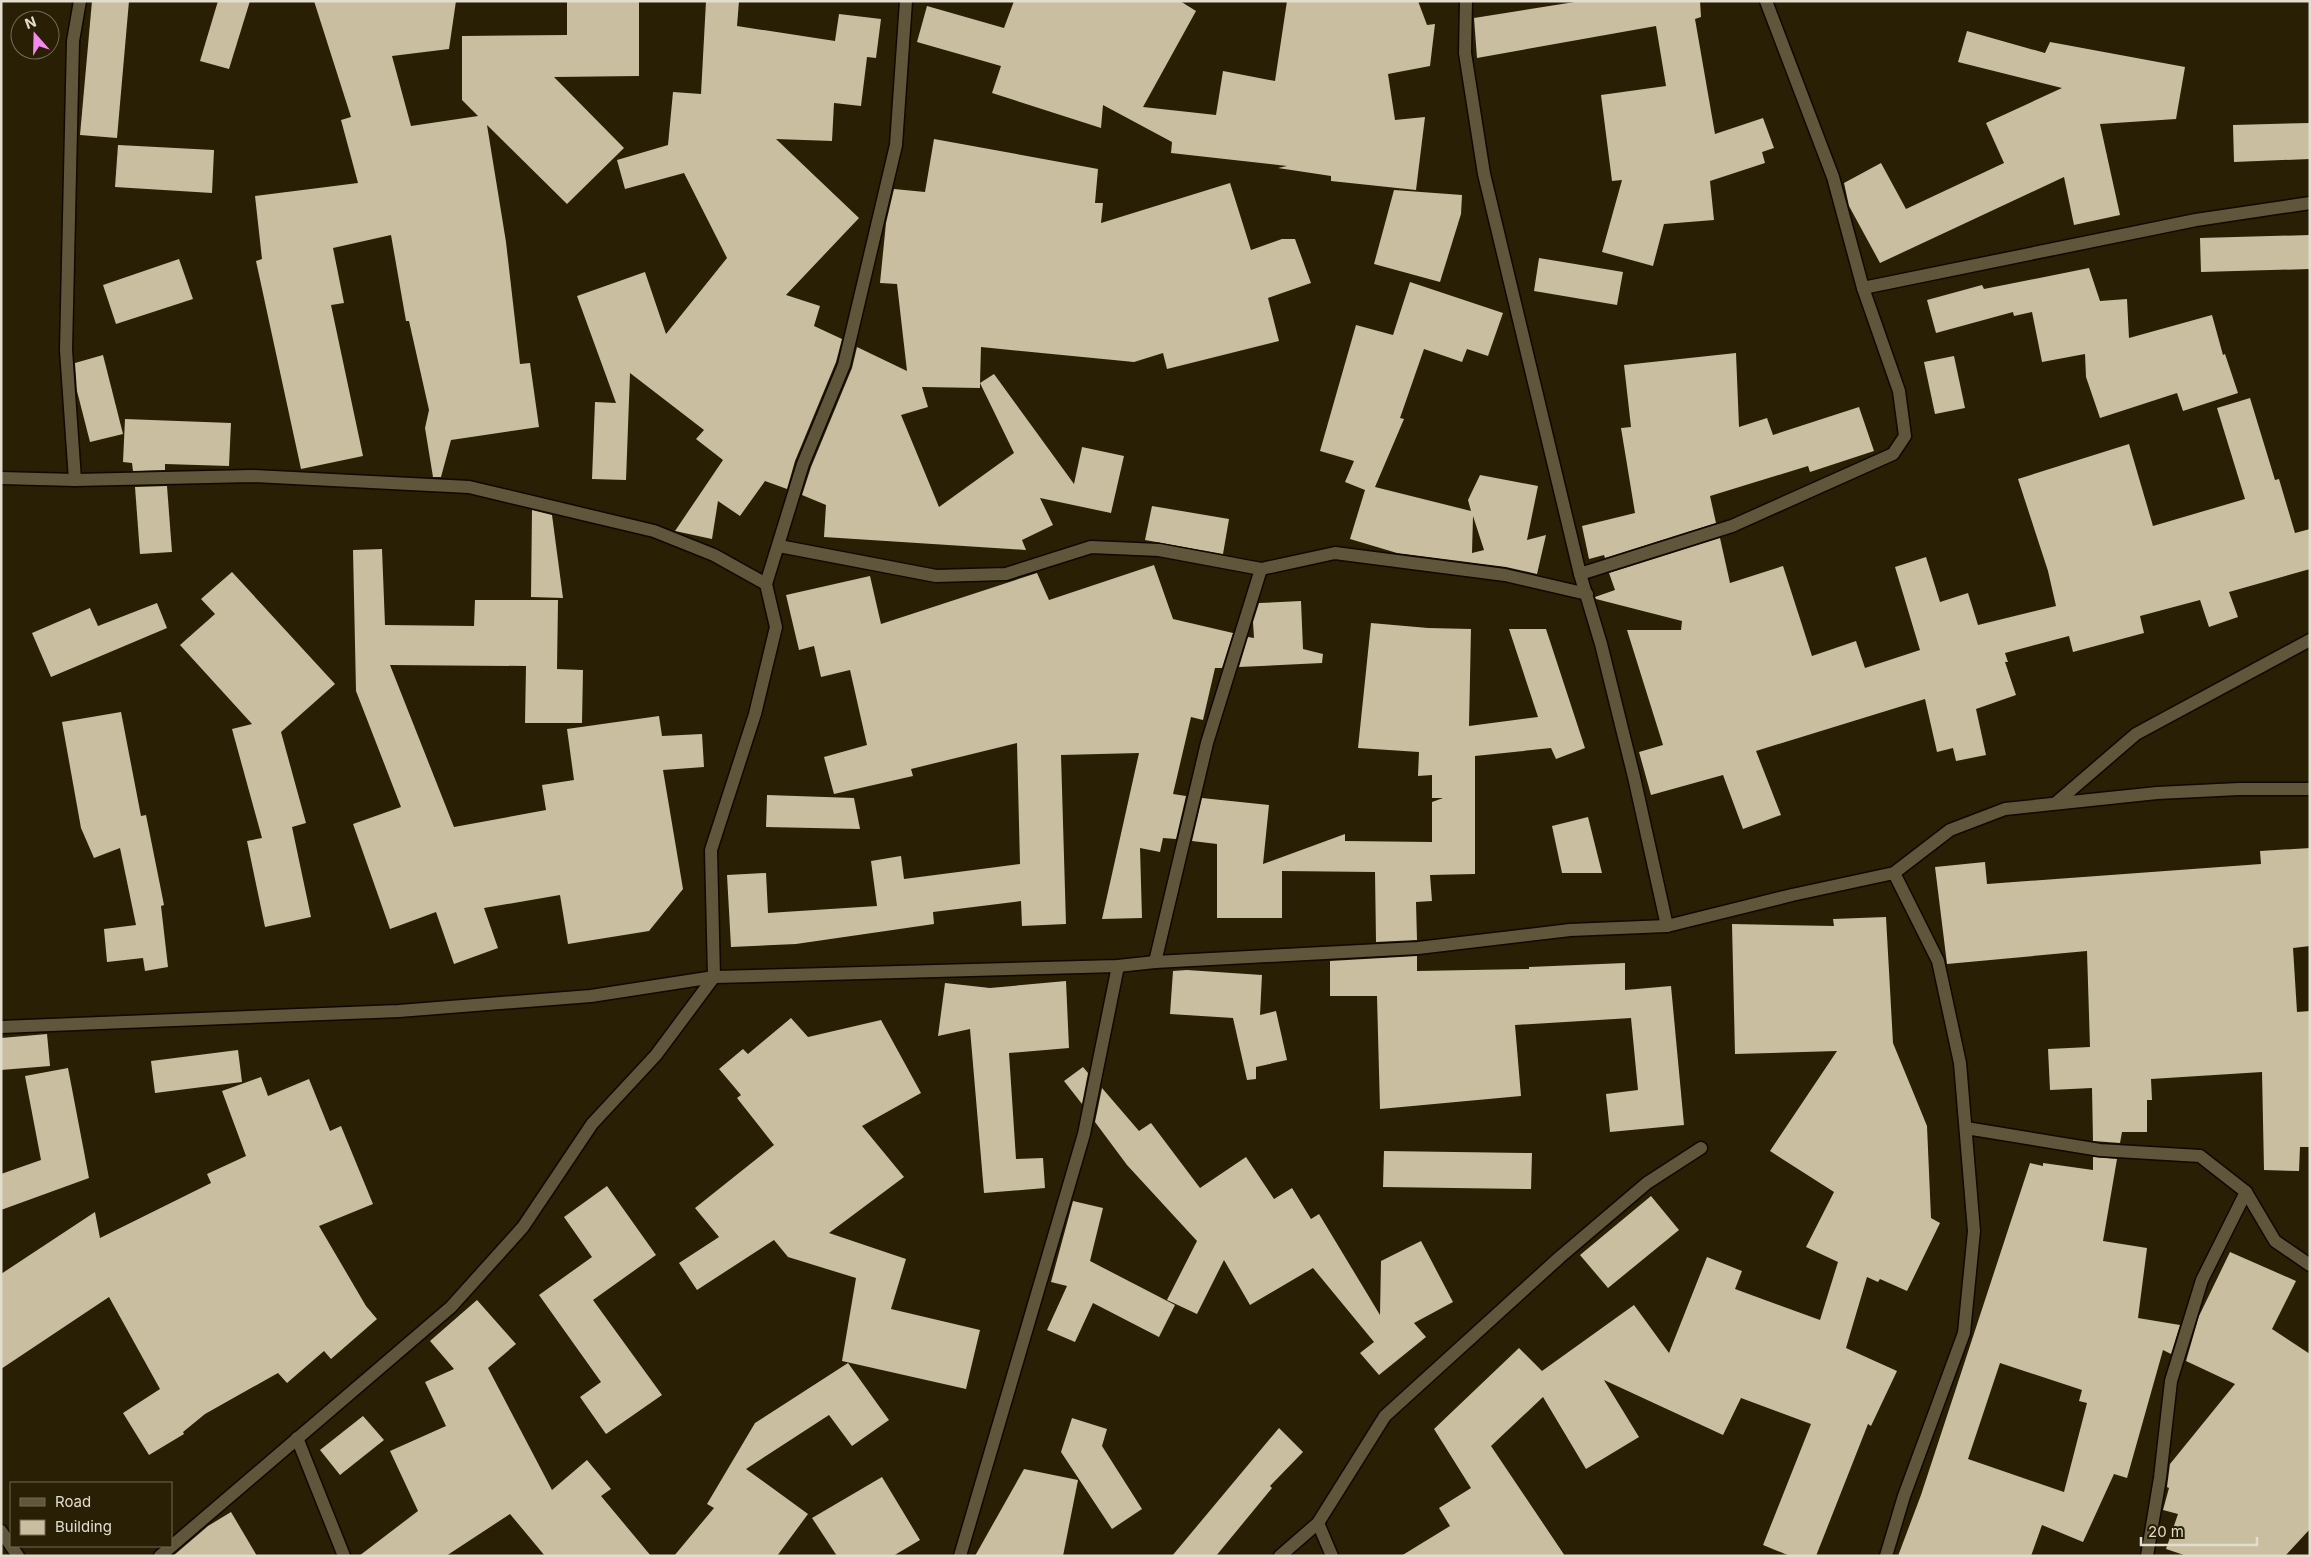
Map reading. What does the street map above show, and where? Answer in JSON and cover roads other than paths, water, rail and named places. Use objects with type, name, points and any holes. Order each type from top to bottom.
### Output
[{"type":"street","points":[[75,480],[66,350],[73,41],[80,1]]},
{"type":"street","points":[[172,1546],[451,1307],[523,1227],[592,1124],[656,1055],[714,977],[711,850],[755,714],[776,627],[766,584],[779,546],[802,464],[844,365],[896,145],[906,1]]},
{"type":"street","points":[[1466,1],[1465,53],[1484,174],[1580,574],[1587,594],[1632,768],[1667,926]]},
{"type":"street","points":[[1580,574],[1732,526],[1894,454],[1905,436],[1899,391],[1863,288],[1833,177],[1766,1]]},
{"type":"street","points":[[1863,288],[2196,220],[2310,203]]},
{"type":"street","points":[[1,478],[75,480],[252,476],[469,487],[654,531],[714,555],[766,584]]},
{"type":"street","points":[[779,546],[936,576],[1006,574],[1091,548],[1159,550],[1261,569],[1334,552],[1505,575],[1587,594]]},
{"type":"street","points":[[1155,962],[1207,743],[1261,569]]},
{"type":"street","points":[[2057,802],[2136,734],[2310,640]]},
{"type":"street","points":[[1,1027],[409,1010],[591,996],[714,977],[1118,966],[1155,962],[1418,948],[1570,930],[1667,926],[1792,895],[1894,873],[1950,830],[2005,809],[2057,802],[2240,789],[2310,789]]},
{"type":"street","points":[[1886,1556],[1904,1496],[1964,1333],[1974,1231],[1960,1063],[1938,960],[1894,873]]},
{"type":"street","points":[[960,1556],[1084,1134],[1118,966]]},
{"type":"street","points":[[1966,1128],[2100,1150],[2200,1156],[2246,1192],[2276,1241],[2310,1266]]},
{"type":"street","points":[[1280,1556],[1318,1523],[1385,1416],[1560,1257],[1640,1189],[1701,1148]]},
{"type":"street","points":[[2147,1556],[2160,1478],[2171,1381],[2202,1280],[2246,1192]]},
{"type":"street","points":[[297,1438],[344,1556]]},
{"type":"street","points":[[1318,1523],[1332,1556]]},
{"type":"street","points":[[1,1531],[10,1544]]},
{"type":"street","points":[[160,1556],[170,1547]]}]
